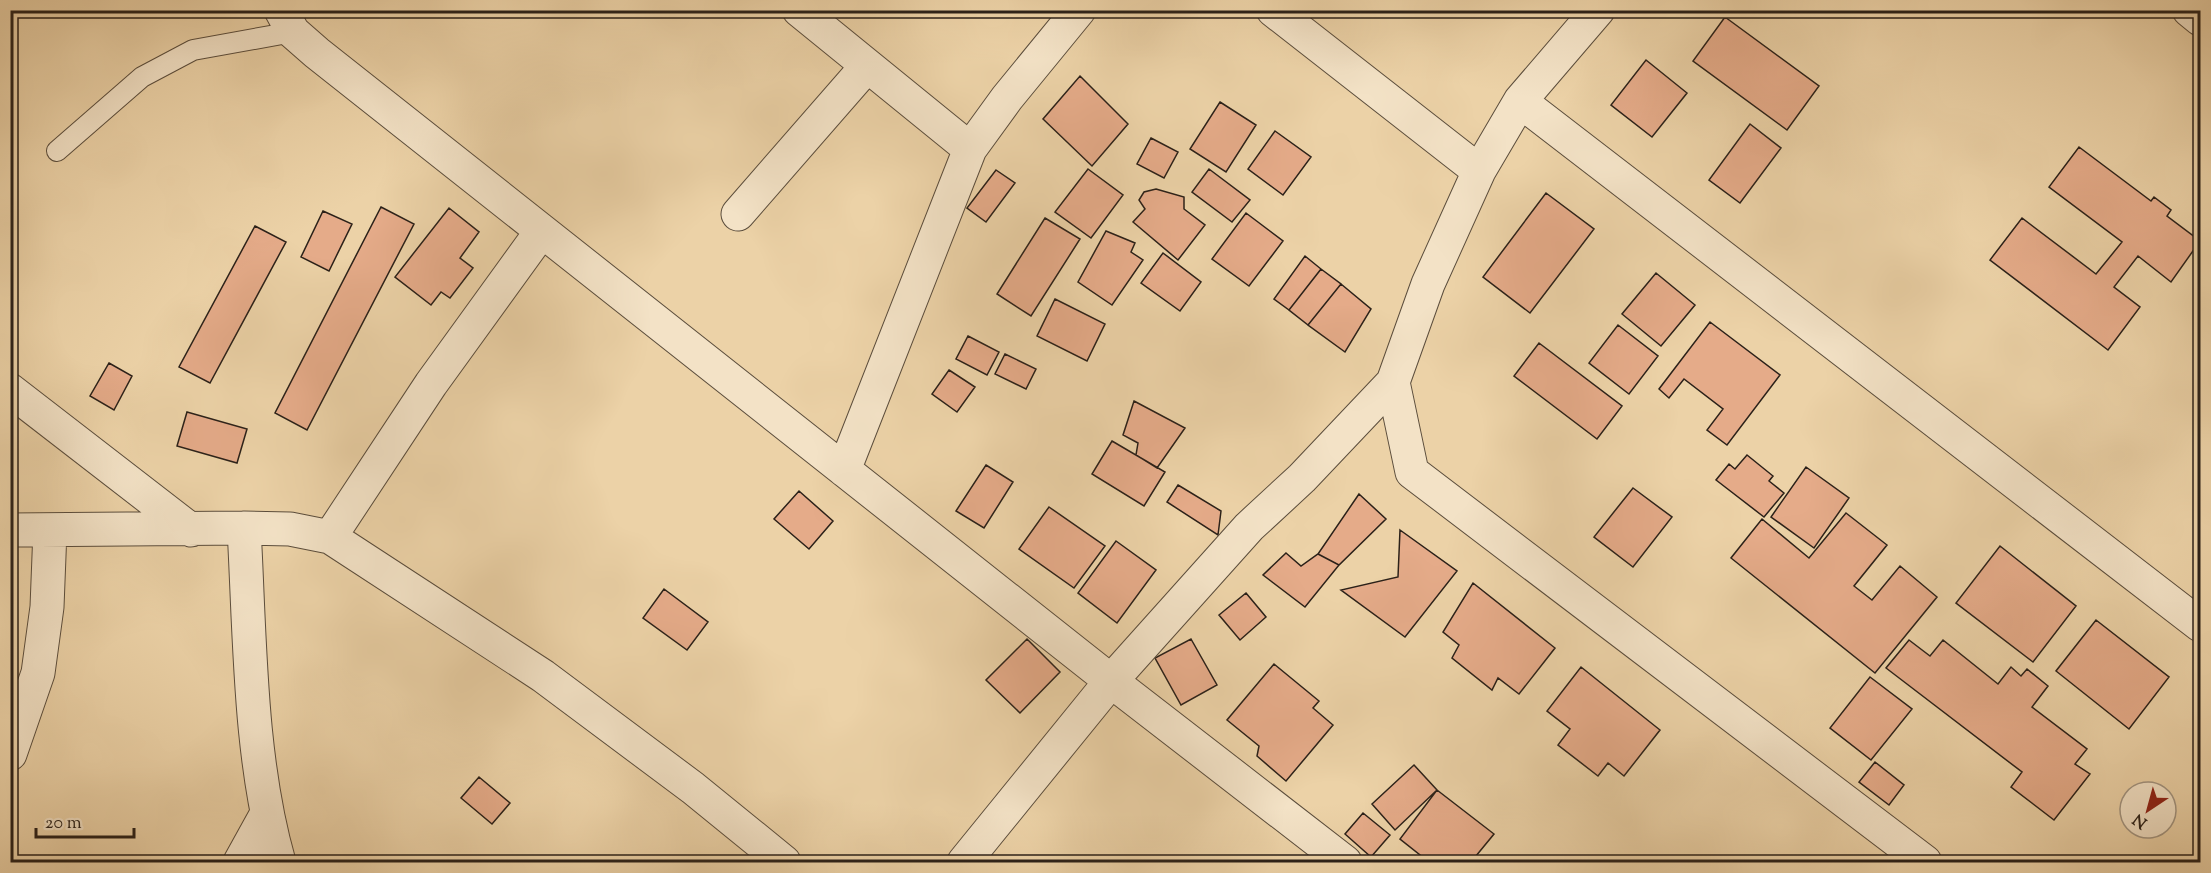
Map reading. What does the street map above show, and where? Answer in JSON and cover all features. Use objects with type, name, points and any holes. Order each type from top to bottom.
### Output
[{"type":"street","points":[[799,10],[970,149]]},
{"type":"street","points":[[844,470],[970,149],[1007,98],[1079,10]]},
{"type":"street","points":[[1274,10],[1479,171]]},
{"type":"street","points":[[964,862],[1111,681],[1249,527],[1302,478],[1393,382],[1428,284],[1479,171],[1520,100],[1598,10]]},
{"type":"street","points":[[2189,10],[2200,19]]},
{"type":"street","points":[[287,21],[541,232],[1111,681],[1345,862]]},
{"type":"street","points":[[738,214],[867,66]]},
{"type":"street","points":[[1520,100],[2200,625]]},
{"type":"street","points":[[330,537],[431,384],[541,232]]},
{"type":"street","points":[[1393,382],[1412,472],[1925,862]]},
{"type":"street","points":[[10,390],[190,530]]},
{"type":"street","points":[[244,528],[252,678],[266,815],[279,862]]},
{"type":"street","points":[[10,530],[290,529],[330,537],[543,676],[693,788],[784,862]]},
{"type":"street","points":[[10,754],[38,673],[47,607],[50,530]]},
{"type":"street","points":[[240,862],[266,815]]},
{"type":"lane","points":[[57,151],[142,77],[193,50],[287,21]]},
{"type":"building","points":[[1725,17],[1819,86],[1787,130],[1693,61]]},
{"type":"building","points":[[1646,60],[1687,93],[1652,137],[1611,105]]},
{"type":"building","points":[[1080,76],[1128,124],[1092,166],[1043,119]]},
{"type":"building","points":[[1220,102],[1256,125],[1226,172],[1190,149]]},
{"type":"building","points":[[1750,124],[1781,148],[1740,203],[1709,180]]},
{"type":"building","points":[[1275,131],[1311,157],[1283,195],[1248,169]]},
{"type":"building","points":[[1151,138],[1178,152],[1164,178],[1137,164]]},
{"type":"building","points":[[2079,147],[2151,201],[2154,197],[2171,210],[2167,216],[2200,241],[2171,282],[2138,256],[2114,287],[2140,307],[2108,350],[1990,260],[2022,218],[2096,274],[2122,242],[2049,187]]},
{"type":"building","points":[[1088,169],[1123,195],[1091,238],[1055,212]]},
{"type":"building","points":[[1209,169],[1250,200],[1232,222],[1192,192]]},
{"type":"building","points":[[996,170],[1015,183],[986,222],[967,208]]},
{"type":"building","points":[[1156,189],[1184,197],[1184,209],[1205,225],[1178,260],[1133,222],[1145,209],[1139,200],[1144,192]]},
{"type":"building","points":[[1546,193],[1594,229],[1530,313],[1483,277]]},
{"type":"building","points":[[381,207],[414,224],[307,430],[275,413]]},
{"type":"building","points":[[449,208],[479,232],[460,258],[473,268],[450,298],[441,292],[431,305],[395,277]]},
{"type":"building","points":[[323,211],[352,224],[329,271],[301,257]]},
{"type":"building","points":[[1246,213],[1283,241],[1249,286],[1212,259]]},
{"type":"building","points":[[1045,218],[1080,239],[1031,316],[997,294]]},
{"type":"building","points":[[255,226],[286,242],[210,383],[179,367]]},
{"type":"building","points":[[1106,231],[1135,243],[1131,252],[1143,260],[1112,305],[1078,282]]},
{"type":"building","points":[[1163,253],[1201,282],[1180,311],[1141,283]]},
{"type":"building","points":[[1305,256],[1321,269],[1289,310],[1274,299]]},
{"type":"building","points":[[1321,269],[1341,284],[1308,325],[1289,310]]},
{"type":"building","points":[[1656,273],[1695,305],[1661,346],[1622,314]]},
{"type":"building","points":[[1341,284],[1371,309],[1345,352],[1308,325]]},
{"type":"building","points":[[1055,299],[1105,324],[1087,361],[1037,336]]},
{"type":"building","points":[[1710,322],[1780,375],[1727,445],[1707,430],[1723,409],[1684,379],[1669,398],[1659,389]]},
{"type":"building","points":[[1618,325],[1658,356],[1629,394],[1589,363]]},
{"type":"building","points":[[968,336],[999,352],[987,375],[956,359]]},
{"type":"building","points":[[1539,343],[1622,406],[1597,439],[1514,376]]},
{"type":"building","points":[[1005,354],[1036,369],[1026,389],[995,374]]},
{"type":"building","points":[[109,363],[132,376],[114,410],[90,396]]},
{"type":"building","points":[[949,370],[975,387],[957,412],[932,394]]},
{"type":"building","points":[[1134,401],[1185,428],[1157,468],[1136,455],[1138,443],[1123,435]]},
{"type":"building","points":[[187,412],[247,429],[237,463],[177,446]]},
{"type":"building","points":[[1112,441],[1165,472],[1144,506],[1092,474]]},
{"type":"building","points":[[1747,455],[1773,476],[1769,481],[1784,493],[1764,517],[1716,480],[1729,464],[1735,469]]},
{"type":"building","points":[[986,465],[1013,482],[984,528],[956,511]]},
{"type":"building","points":[[1806,467],[1849,498],[1814,548],[1771,517]]},
{"type":"building","points":[[1178,485],[1221,511],[1218,535],[1167,502]]},
{"type":"building","points":[[1633,488],[1672,517],[1633,567],[1594,537]]},
{"type":"building","points":[[799,491],[833,521],[809,549],[774,519]]},
{"type":"building","points":[[1359,494],[1386,519],[1339,565],[1318,554]]},
{"type":"building","points":[[1049,507],[1105,546],[1074,588],[1019,549]]},
{"type":"building","points":[[1846,513],[1887,545],[1854,586],[1872,600],[1900,566],[1937,597],[1875,673],[1731,558],[1762,519],[1809,558]]},
{"type":"building","points":[[1400,530],[1457,571],[1405,637],[1341,590],[1398,577]]},
{"type":"building","points":[[1116,541],[1156,570],[1117,623],[1078,593]]},
{"type":"building","points":[[2000,546],[2076,606],[2033,662],[1956,603]]},
{"type":"building","points":[[1286,553],[1301,566],[1318,554],[1339,565],[1305,607],[1263,575]]},
{"type":"building","points":[[1473,583],[1555,648],[1519,694],[1498,678],[1492,690],[1452,658],[1459,645],[1443,632]]},
{"type":"building","points":[[664,589],[708,622],[687,650],[643,618]]},
{"type":"building","points":[[1246,593],[1266,617],[1240,640],[1219,615]]},
{"type":"building","points":[[2096,620],[2169,677],[2129,729],[2056,671]]},
{"type":"building","points":[[1027,639],[1060,672],[1020,713],[986,680]]},
{"type":"building","points":[[1191,639],[1217,685],[1181,705],[1155,658]]},
{"type":"building","points":[[1909,640],[1930,656],[1943,640],[1998,684],[2011,667],[2021,676],[2027,669],[2048,686],[2032,707],[2087,749],[2075,764],[2090,774],[2054,820],[2011,787],[2022,772],[1886,668]]},
{"type":"building","points":[[1274,664],[1319,701],[1313,708],[1333,725],[1286,781],[1257,756],[1259,746],[1227,720]]},
{"type":"building","points":[[1581,667],[1660,730],[1624,776],[1608,763],[1598,776],[1558,745],[1570,729],[1547,711]]},
{"type":"building","points":[[1870,677],[1912,709],[1871,760],[1830,728]]},
{"type":"building","points":[[1875,762],[1904,785],[1889,805],[1859,782]]},
{"type":"building","points":[[1414,765],[1437,790],[1395,830],[1372,804]]},
{"type":"building","points":[[479,777],[510,803],[492,824],[461,798]]},
{"type":"building","points":[[1437,790],[1494,834],[1471,862],[1429,862],[1400,839]]},
{"type":"building","points":[[1363,813],[1390,835],[1371,857],[1345,834]]}]
